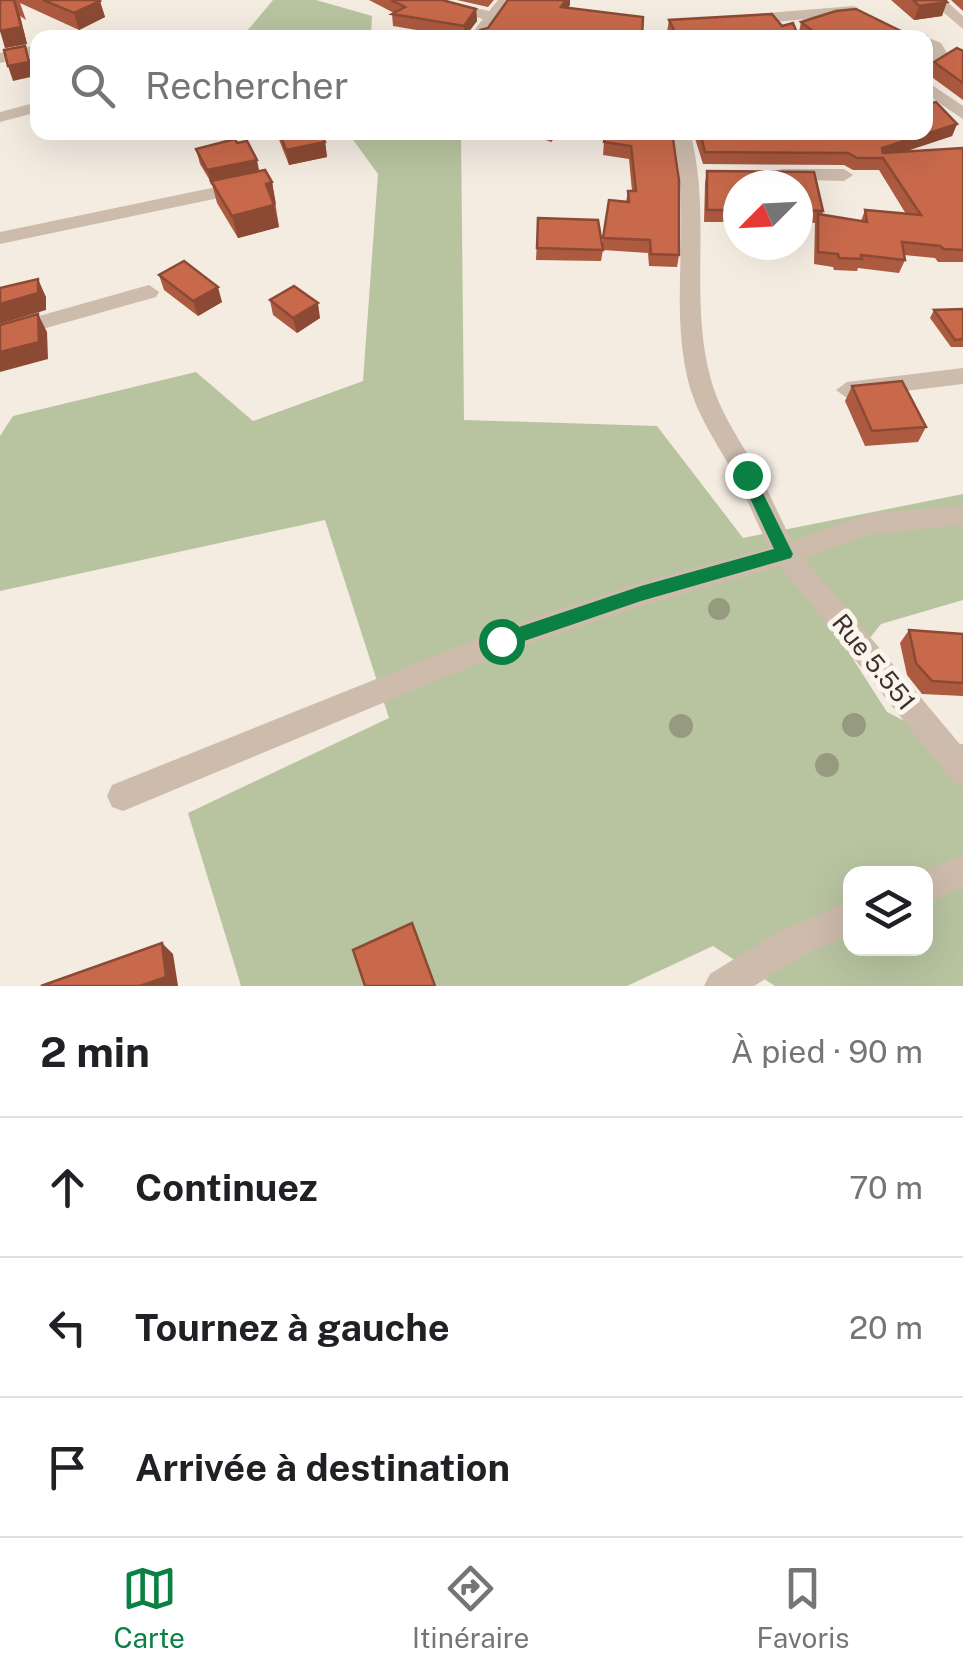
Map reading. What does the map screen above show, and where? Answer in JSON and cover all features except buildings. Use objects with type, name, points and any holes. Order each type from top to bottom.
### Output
[{"type":"street","points":[[420,0],[491,16]]},
{"type":"street","points":[[481,30],[506,0]]},
{"type":"street","points":[[936,0],[963,24]]},
{"type":"street","points":[[732,20],[854,10]]},
{"type":"street","points":[[933,47],[941,52],[963,52]]},
{"type":"street","points":[[0,58],[30,52]]},
{"type":"street","points":[[933,64],[942,58],[941,52]]},
{"type":"street","points":[[933,91],[963,114]]},
{"type":"street","points":[[0,117],[30,109]]},
{"type":"street","name":"Rue 5.551","points":[[683,140],[692,174],[690,296],[698,375],[715,423],[747,475],[785,554],[963,771]]},
{"type":"street","points":[[692,174],[716,175]]},
{"type":"street","points":[[813,175],[844,175]]},
{"type":"street","points":[[0,238],[262,184]]},
{"type":"street","points":[[0,334],[148,292]]},
{"type":"street","points":[[847,390],[963,376]]},
{"type":"street","points":[[123,796],[501,641],[641,594],[785,554],[870,524],[963,515]]},
{"type":"street","points":[[933,883],[963,871]]},
{"type":"street","points":[[722,986],[793,942],[843,921]]},
{"type":"green space","points":[[273,0],[316,0],[372,16],[371,30],[248,30]]},
{"type":"green space","points":[[353,140],[461,140],[464,420],[657,426],[743,538],[963,494],[963,600],[881,624],[853,659],[887,712],[948,743],[963,744],[963,986],[775,986],[713,946],[627,986],[241,986],[188,813],[389,718],[325,520],[0,591],[0,436],[13,416],[196,372],[253,421],[363,381],[378,174]]},
{"type":"route","points":[[501,641],[641,594],[785,554],[747,475]]}]
